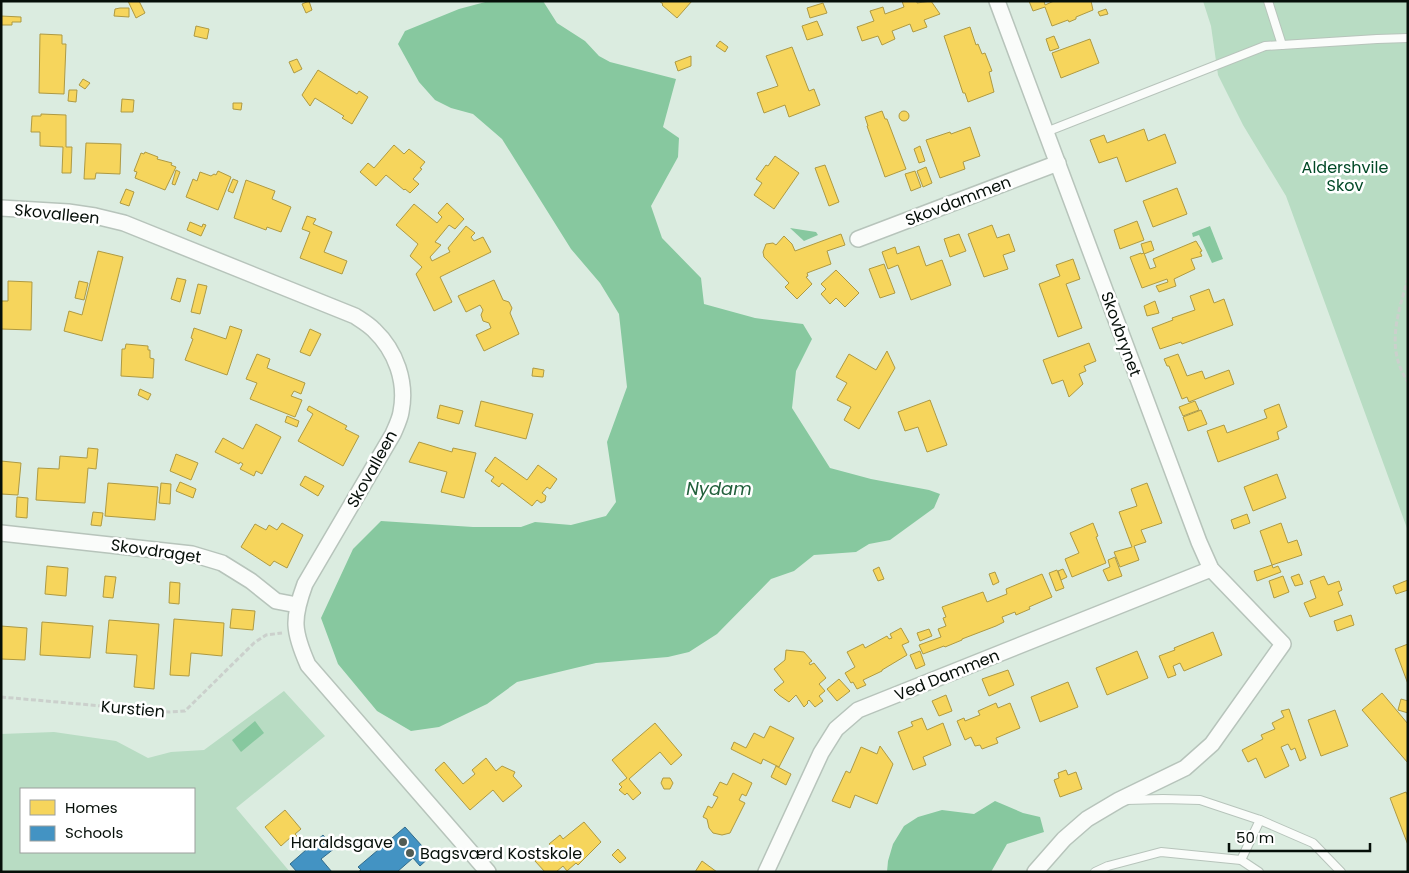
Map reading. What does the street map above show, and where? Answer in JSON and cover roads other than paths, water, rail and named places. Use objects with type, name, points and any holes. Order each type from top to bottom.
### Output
[{"type":"street","name":"Skovbrynet","points":[[997,1],[1198,542],[1211,569],[1283,644],[1212,744],[1184,768],[1120,800]]},
{"type":"street","name":"Skovdammen","points":[[858,239],[1058,163]]},
{"type":"street","name":"Skovalleen","points":[[1,208],[68,212],[124,223],[355,316],[373,329],[389,348],[399,368],[402,389],[401,413],[393,434],[305,584],[298,605],[295,631],[308,665],[488,872]]},
{"type":"street","name":"Skovdraget","points":[[1,533],[192,554],[222,563],[251,581],[276,601],[298,605]]},
{"type":"street","name":"Ved Dammen","points":[[766,872],[820,753],[836,729],[858,710],[1211,569]]},
{"type":"street","points":[[1034,872],[1064,839],[1086,819],[1120,800]]},
{"type":"lane","points":[[1268,1],[1282,45]]},
{"type":"lane","points":[[1046,132],[1265,46],[1408,38]]},
{"type":"lane","points":[[1120,800],[1163,798],[1200,800],[1260,820],[1314,843],[1341,872]]},
{"type":"lane","points":[[1241,860],[1260,820]]},
{"type":"lane","points":[[1095,872],[1108,866],[1161,852],[1241,860],[1259,872]]},
{"type":"water","name":"Nydam","points":[[489,1],[543,1],[557,23],[585,41],[599,56],[610,62],[676,79],[663,127],[679,138],[678,157],[651,206],[662,238],[701,278],[704,304],[755,318],[803,324],[812,339],[796,371],[792,408],[830,468],[940,494],[934,508],[890,540],[869,544],[856,552],[814,555],[794,571],[771,579],[717,634],[689,652],[668,657],[596,663],[517,682],[487,704],[439,727],[411,731],[377,711],[338,664],[321,618],[353,549],[381,521],[473,527],[521,527],[535,522],[571,525],[606,516],[616,502],[607,442],[627,387],[619,314],[600,283],[571,249],[502,139],[473,114],[451,108],[435,100],[419,82],[398,44],[405,31],[459,9]]},
{"type":"water","points":[[1210,226],[1223,259],[1212,263],[1199,235],[1193,237],[1192,233]]},
{"type":"water","points":[[790,228],[816,232],[818,235],[804,241]]},
{"type":"water","points":[[255,721],[264,733],[241,752],[232,740]]},
{"type":"water","points":[[995,801],[1023,813],[1040,817],[1044,832],[1007,844],[991,872],[887,872],[893,844],[904,826],[918,817],[942,810],[974,814]]},
{"type":"place","name":"Haraldsgave","points":[[403,842]]},
{"type":"place","name":"Bagsværd Kostskole","points":[[410,853]]},
{"type":"park label","name":"Aldershvile Skov","points":[[1345,176]]}]
